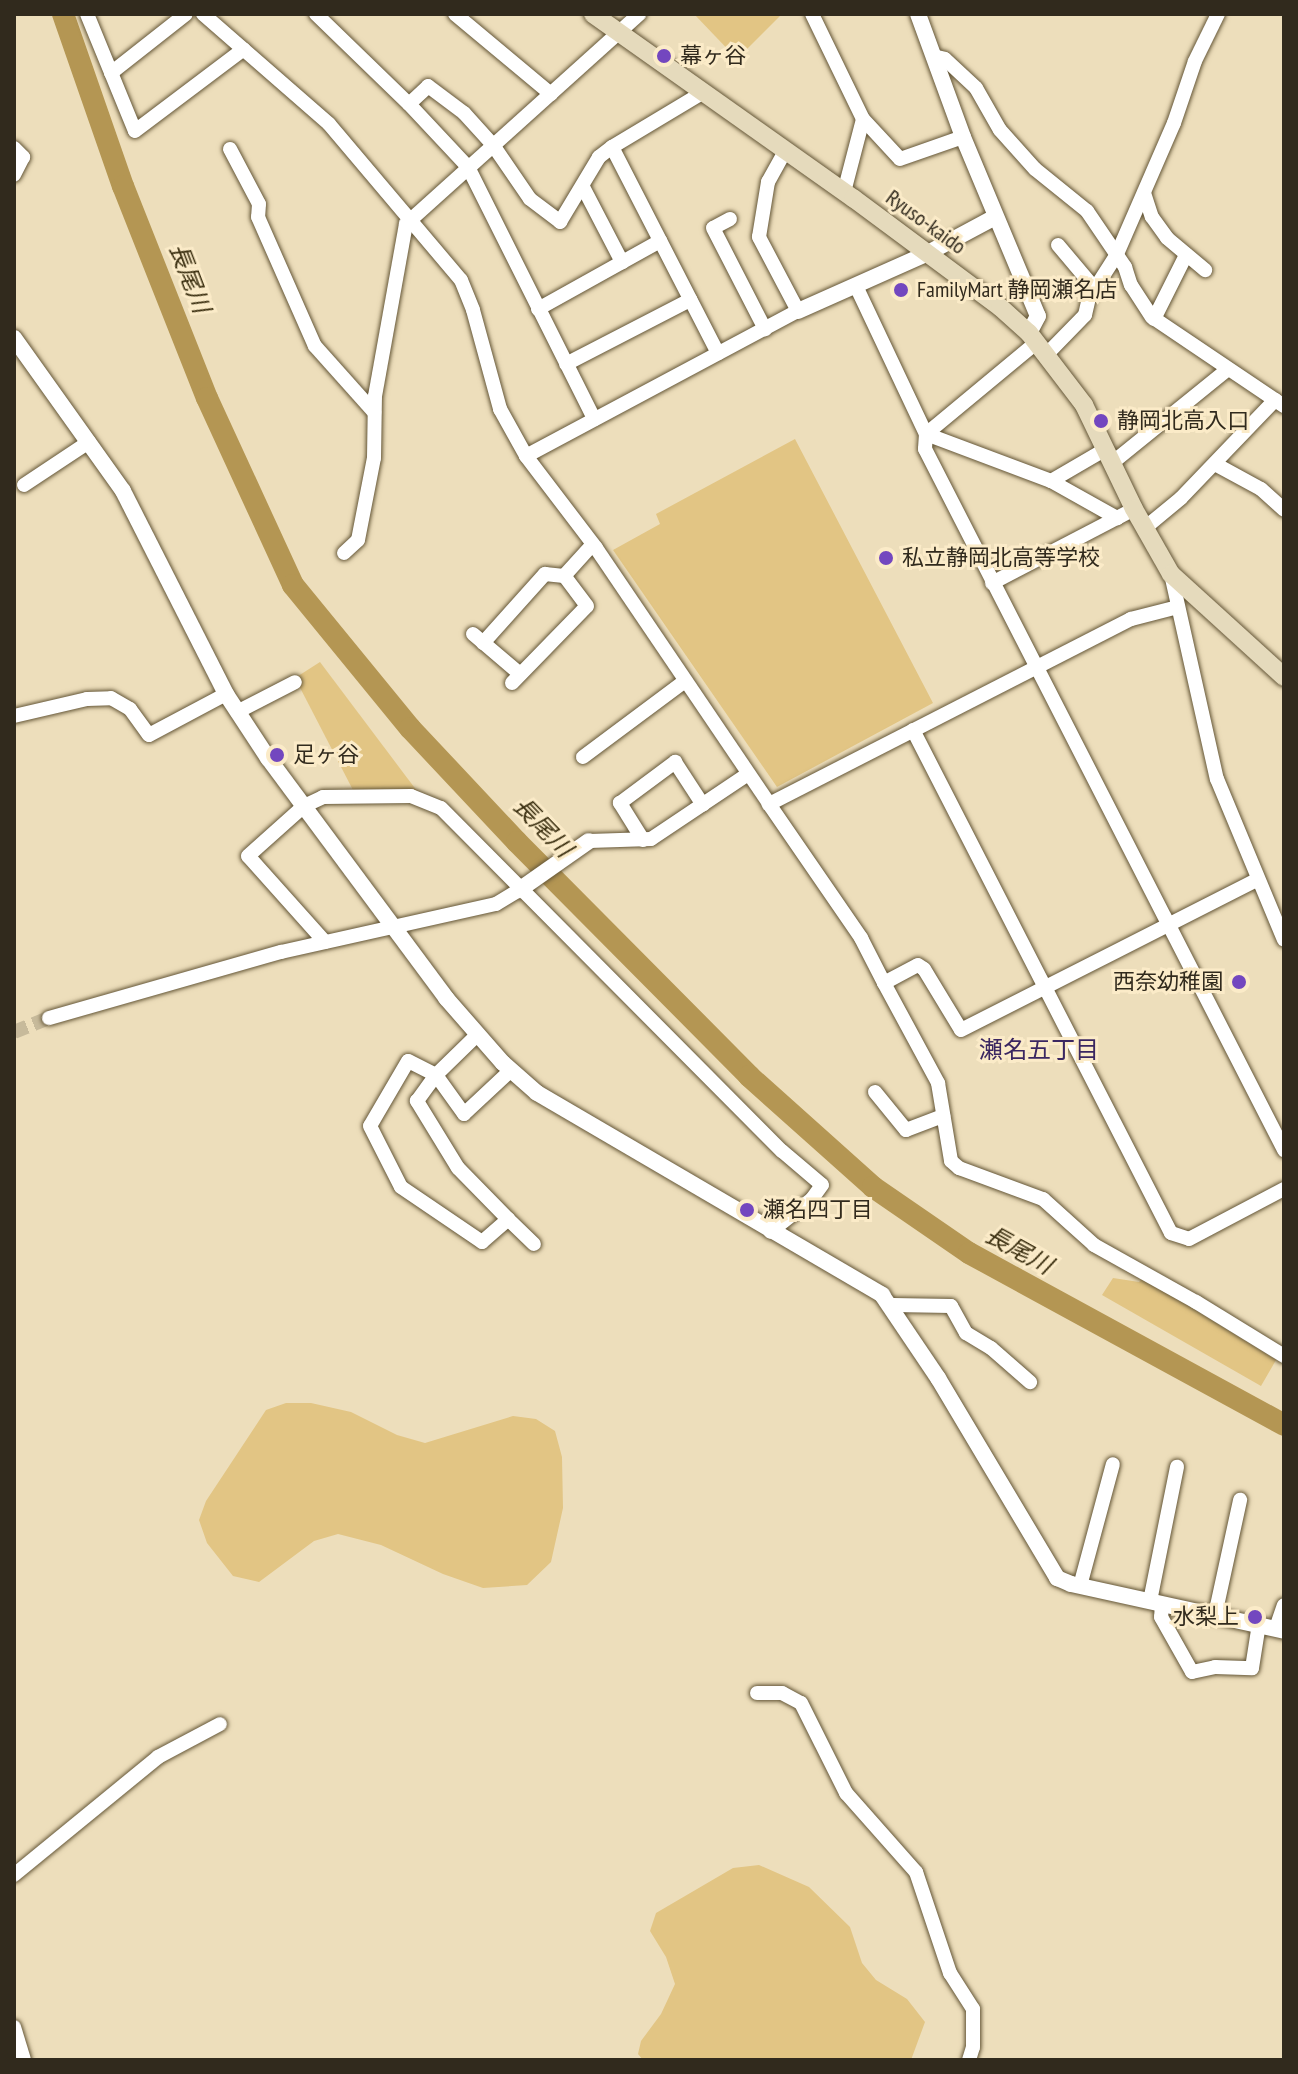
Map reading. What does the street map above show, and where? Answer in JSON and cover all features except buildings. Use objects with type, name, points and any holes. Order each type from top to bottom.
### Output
[{"type":"main road","name":"Ryuso-kaido","points":[[593,14],[928,253],[1037,343],[1084,405],[1134,509],[1171,574],[1284,677]]},
{"type":"street","points":[[87,14],[135,131],[244,49]]},
{"type":"street","points":[[111,73],[186,14]]},
{"type":"street","points":[[203,14],[329,124],[461,280],[473,310],[500,409],[526,456],[593,544],[861,938],[931,1066],[951,1161],[959,1168],[1043,1199],[1094,1245],[1284,1356]]},
{"type":"street","points":[[316,14],[409,104],[468,167],[594,419]]},
{"type":"street","points":[[455,14],[551,94]]},
{"type":"street","points":[[344,553],[358,540],[374,458],[374,412],[403,240],[411,218],[639,14]]},
{"type":"street","points":[[812,14],[863,119],[900,159],[963,137]]},
{"type":"street","points":[[918,14],[963,137],[1038,316],[1037,343]]},
{"type":"street","points":[[926,434],[1037,343],[1085,315],[1144,193],[1174,123],[1195,61],[1218,14]]},
{"type":"street","points":[[933,56],[945,59],[976,88],[1000,130],[1035,169],[1087,211],[1117,254],[1141,302],[1154,319],[1279,403],[1146,527]]},
{"type":"street","points":[[409,104],[428,86],[464,113],[493,145],[530,199],[560,222],[599,157],[702,93]]},
{"type":"street","points":[[844,192],[863,119]]},
{"type":"street","points":[[612,147],[718,353]]},
{"type":"street","points":[[14,148],[23,157],[14,175]]},
{"type":"street","points":[[230,149],[259,204],[258,217],[315,346],[374,412]]},
{"type":"street","points":[[784,153],[768,182],[759,237],[798,311]]},
{"type":"street","points":[[583,187],[622,262]]},
{"type":"street","points":[[1144,193],[1152,217],[1167,238],[1205,270]]},
{"type":"street","points":[[526,456],[798,311],[928,253],[995,217]]},
{"type":"street","points":[[730,219],[713,228],[765,329]]},
{"type":"street","points":[[538,309],[660,241]]},
{"type":"street","points":[[1058,245],[1095,289]]},
{"type":"street","points":[[1154,319],[1186,255]]},
{"type":"street","points":[[856,286],[926,434],[925,449],[1284,1150]]},
{"type":"street","points":[[566,364],[690,300]]},
{"type":"street","points":[[14,338],[123,491],[237,712],[394,928],[477,1035],[511,1070],[537,1093],[882,1295],[893,1305],[1057,1578],[1080,1586],[1273,1628]]},
{"type":"street","points":[[1051,481],[1109,456],[1227,370]]},
{"type":"street","points":[[926,434],[1051,481],[1117,518]]},
{"type":"street","points":[[24,485],[89,442]]},
{"type":"street","points":[[1215,464],[1261,489],[1284,510]]},
{"type":"street","points":[[992,583],[1134,509]]},
{"type":"street","points":[[564,576],[593,544]]},
{"type":"street","points":[[545,574],[564,576],[587,606],[516,679],[478,638],[545,574]]},
{"type":"street","points":[[1171,574],[1194,665],[1217,779],[1284,940]]},
{"type":"street","points":[[769,804],[1131,619],[1178,607]]},
{"type":"street","points":[[583,757],[685,681]]},
{"type":"street","points":[[237,712],[295,682]]},
{"type":"street","points":[[14,716],[87,699],[111,698],[130,709],[149,735],[226,694]]},
{"type":"street","points":[[913,730],[1171,1233],[1189,1239],[1284,1189]]},
{"type":"street","points":[[643,840],[620,803],[675,762],[703,805]]},
{"type":"street","points":[[49,1018],[325,942],[496,904],[589,841],[643,840],[665,832],[748,774]]},
{"type":"street","points":[[325,942],[248,856],[304,806],[323,797],[411,796],[441,808],[519,890],[782,1151],[822,1185],[812,1199],[770,1232]]},
{"type":"street","points":[[884,983],[918,965],[924,969],[961,1030],[1258,879]]},
{"type":"street","points":[[477,1035],[436,1075],[417,1101],[458,1168],[534,1244]]},
{"type":"street","points":[[508,1219],[482,1242],[401,1187],[370,1126],[408,1061],[436,1075],[464,1114],[511,1070]]},
{"type":"street","points":[[875,1092],[906,1130],[943,1116]]},
{"type":"street","points":[[893,1305],[951,1306],[966,1333],[991,1348],[1030,1382]]},
{"type":"street","points":[[1080,1586],[1113,1464]]},
{"type":"street","points":[[1177,1467],[1156,1602],[1161,1617],[1192,1672],[1215,1667],[1252,1668],[1284,1605]]},
{"type":"street","points":[[1215,1615],[1240,1500]]},
{"type":"street","points":[[757,1693],[782,1693],[801,1703],[846,1793],[916,1872],[950,1973],[973,2009],[973,2047],[969,2060]]},
{"type":"street","points":[[14,1875],[158,1757],[220,1724]]},
{"type":"street","points":[[14,2027],[24,2060]]},
{"type":"shaded area","points":[[694,14],[782,14],[737,59]]},
{"type":"shaded area","points":[[795,439],[933,703],[777,787],[613,550],[660,524],[656,514]]},
{"type":"shaded area","points":[[320,662],[420,795],[354,792],[295,678]]},
{"type":"shaded area","points":[[1113,1278],[1139,1282],[1143,1278],[1276,1360],[1261,1386],[1102,1295]]},
{"type":"shaded area","points":[[286,1403],[311,1403],[351,1412],[397,1435],[425,1443],[513,1416],[536,1419],[555,1431],[562,1457],[563,1508],[551,1562],[527,1585],[483,1588],[443,1574],[381,1545],[338,1534],[314,1541],[259,1582],[233,1576],[207,1543],[199,1520],[206,1501],[266,1410]]},
{"type":"shaded area","points":[[759,1865],[809,1887],[850,1927],[862,1963],[876,1980],[907,1999],[925,2022],[911,2060],[643,2060],[638,2054],[641,2041],[661,2014],[675,1984],[666,1957],[650,1931],[656,1913],[733,1868]]},
{"type":"waterway","name":"長尾川","points":[[63,14],[123,186],[207,398],[293,585],[410,728],[517,842],[749,1076],[873,1187],[969,1253],[1284,1425]]},
{"type":"tunnel","points":[[14,1032],[49,1018]]},
{"type":"place","name":"幕ヶ谷","points":[[664,56]]},
{"type":"place","name":"FamilyMart 静岡瀬名店","points":[[901,290]]},
{"type":"place","name":"静岡北高入口","points":[[1101,421]]},
{"type":"place","name":"私立静岡北高等学校","points":[[886,558]]},
{"type":"place","name":"足ヶ谷","points":[[277,755]]},
{"type":"place","name":"西奈幼稚園","points":[[1239,982]]},
{"type":"place","name":"瀬名四丁目","points":[[747,1210]]},
{"type":"place","name":"水梨上","points":[[1255,1617]]},
{"type":"district","name":"瀬名五丁目","points":[[1039,1050]]}]
